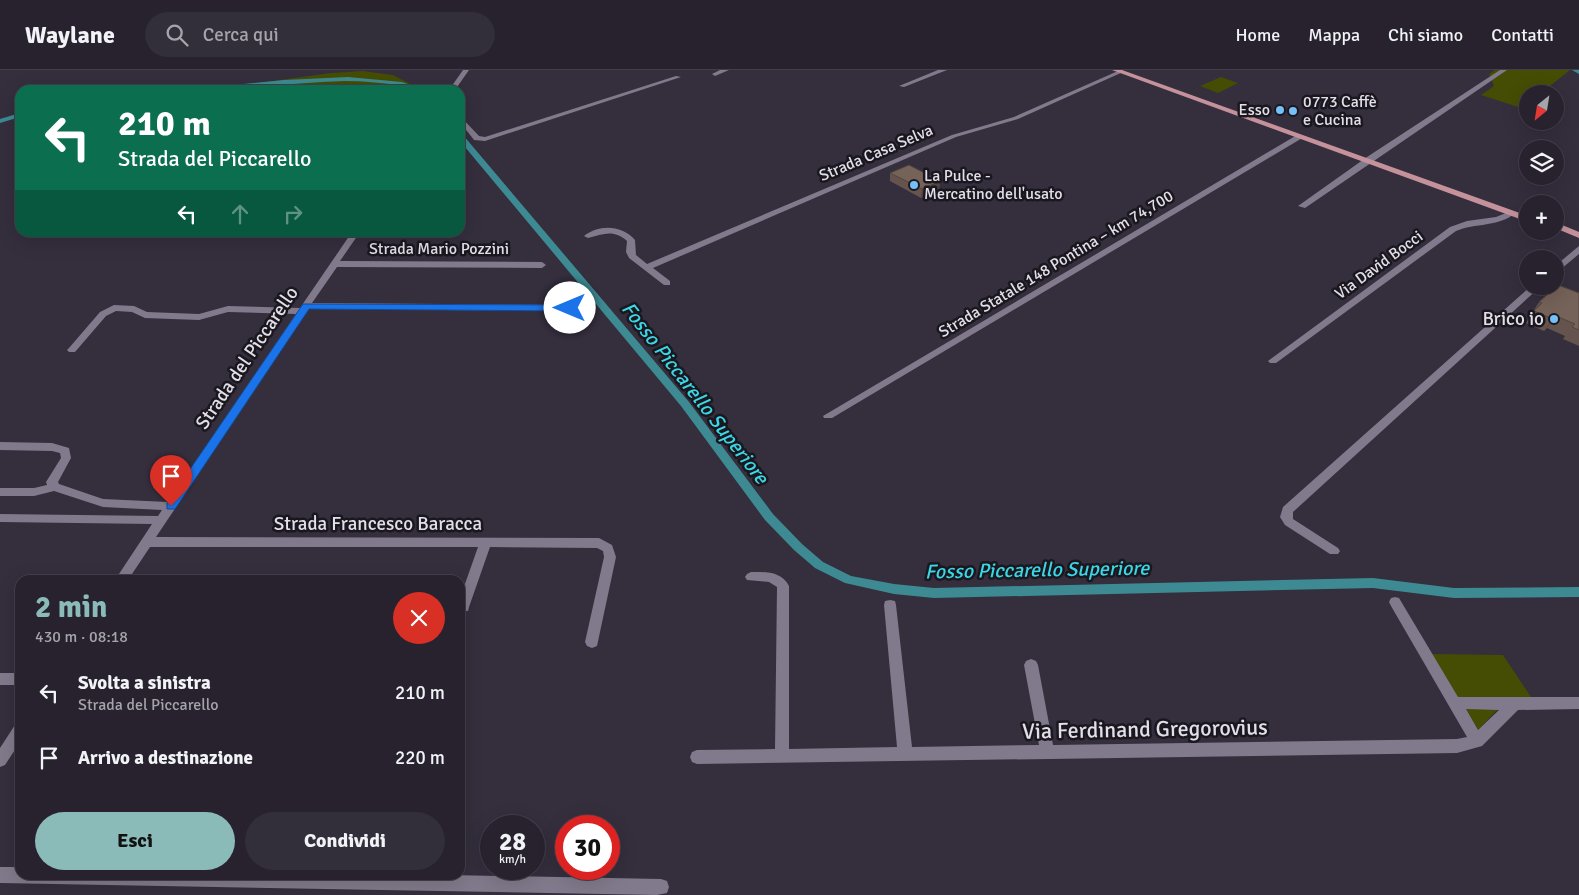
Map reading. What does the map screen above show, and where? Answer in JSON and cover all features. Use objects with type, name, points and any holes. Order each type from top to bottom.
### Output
[{"type":"main road","points":[[1119,71],[1519,214]]},
{"type":"main road","points":[[1119,71],[1519,215]]},
{"type":"main road","points":[[1564,230],[1579,235]]},
{"type":"street","points":[[456,85],[466,70]]},
{"type":"street","points":[[715,74],[726,70]]},
{"type":"street","points":[[902,86],[944,70]]},
{"type":"street","points":[[1302,206],[1504,70]]},
{"type":"street","name":"Strada Casa Selva","points":[[647,268],[954,136],[1016,118],[1119,71]]},
{"type":"street","points":[[465,124],[477,138],[485,139],[678,77]]},
{"type":"street","name":"Strada Statale 148 Pontina – km 74,700","points":[[828,416],[1300,137]]},
{"type":"street","name":"Via David Bocci","points":[[1273,361],[1453,229],[1511,213]]},
{"type":"street","points":[[588,236],[608,229],[618,230],[631,240],[630,252],[632,256],[667,283]]},
{"type":"street","name":"Strada del Piccarello","points":[[124,575],[353,237]]},
{"type":"street","points":[[1564,263],[1579,249]]},
{"type":"street","name":"Strada Mario Pozzini","points":[[335,264],[542,265]]},
{"type":"street","points":[[1334,551],[1289,522],[1286,517],[1287,510],[1528,295]]},
{"type":"street","points":[[72,350],[103,314],[114,308],[134,309],[145,315],[156,316],[202,316],[228,309],[570,308]]},
{"type":"street","points":[[0,446],[52,447],[65,451],[67,455],[53,479],[54,486]]},
{"type":"street","points":[[0,492],[38,492],[54,486],[103,503],[171,506]]},
{"type":"street","points":[[0,518],[162,520]]},
{"type":"street","name":"Strada Francesco Baracca","points":[[147,542],[595,543],[608,548],[610,556],[592,642]]},
{"type":"street","points":[[465,599],[486,543]]},
{"type":"street","points":[[752,577],[773,577],[780,581],[783,586],[782,756]]},
{"type":"street","points":[[1395,602],[1477,741],[1515,704]]},
{"type":"street","points":[[890,605],[905,754]]},
{"type":"street","points":[[1031,665],[1047,752]]},
{"type":"street","points":[[0,679],[15,679]]},
{"type":"street","points":[[1455,703],[1579,703]]},
{"type":"street","points":[[0,760],[15,738]]},
{"type":"street","name":"Via Ferdinand Gregorovius","points":[[696,757],[1457,746],[1477,741]]},
{"type":"street","points":[[0,875],[15,875]]},
{"type":"street","points":[[287,880],[661,887]]},
{"type":"green space","points":[[1495,70],[1570,70],[1551,85],[1519,85],[1519,107],[1481,95],[1494,86],[1489,74]]},
{"type":"green space","points":[[363,71],[393,75],[412,85],[245,85],[330,73]]},
{"type":"green space","points":[[1221,77],[1238,83],[1218,93],[1200,86]]},
{"type":"green space","points":[[1432,654],[1503,655],[1531,697],[1457,697]]},
{"type":"green space","points":[[1466,709],[1498,709],[1478,730]]},
{"type":"building","points":[[909,165],[940,181],[922,189],[890,173]]},
{"type":"building","points":[[1564,287],[1579,293],[1579,330],[1572,327],[1575,324],[1556,316],[1553,319],[1534,311],[1542,303],[1539,302],[1547,295],[1564,295]]},
{"type":"waterway","points":[[1575,70],[1579,72]]},
{"type":"waterway","points":[[244,85],[348,79],[405,85]]},
{"type":"waterway","name":"Fosso Piccarello Superiore","points":[[0,121],[15,116]]},
{"type":"waterway","name":"Fosso Piccarello Superiore","points":[[465,143],[685,404],[769,517],[798,547],[819,565],[849,580],[894,589],[934,593],[1373,583],[1454,593],[1579,592]]},
{"type":"place","name":"Esso","points":[[1280,110]]},
{"type":"place","name":"0773 Caffè e Cucina","points":[[1293,111]]},
{"type":"place","name":"La Pulce - Mercatino dell'usato","points":[[914,185]]},
{"type":"place","name":"Brico io","points":[[1554,319]]},
{"type":"route","points":[[171,506],[306,306],[570,308]]}]
